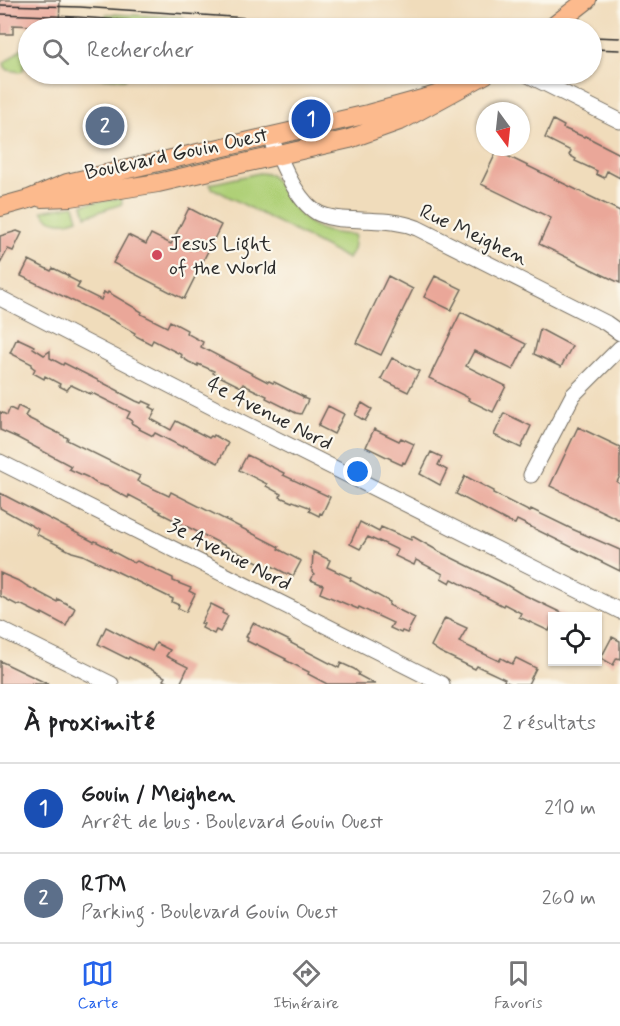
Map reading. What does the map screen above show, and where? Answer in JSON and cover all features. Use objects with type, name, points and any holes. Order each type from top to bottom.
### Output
[{"type":"main road","points":[[564,18],[587,0]]},
{"type":"main road","name":"Boulevard Gouin Ouest","points":[[29,199],[71,197],[140,186],[349,138],[393,124],[468,84]]},
{"type":"main road","name":"Boulevard Gouin Ouest","points":[[0,207],[29,199],[67,183],[388,109],[464,86]]},
{"type":"street","points":[[546,84],[620,121]]},
{"type":"street","name":"Rue Meighen","points":[[270,136],[303,199],[320,214],[342,219],[396,222],[417,228],[606,323],[620,333]]},
{"type":"street","name":"4e Avenue Nord","points":[[0,298],[216,410],[620,610]]},
{"type":"street","points":[[531,474],[573,395],[620,348]]},
{"type":"street","name":"3e Avenue Nord","points":[[0,462],[442,684]]},
{"type":"street","points":[[0,629],[111,684]]},
{"type":"green space","points":[[107,14],[184,18],[104,18]]},
{"type":"green space","points":[[18,52],[18,72],[8,70],[4,63]]},
{"type":"green space","points":[[259,173],[270,174],[300,215],[308,222],[326,231],[355,235],[353,250],[348,259],[212,188],[210,184]]},
{"type":"green space","points":[[121,198],[122,204],[86,216],[83,204]]},
{"type":"green space","points":[[74,205],[78,219],[68,222],[53,221],[42,211]]},
{"type":"building","points":[[0,0],[60,0],[59,18],[18,18],[18,25],[13,25],[13,34],[0,34]]},
{"type":"building","points":[[553,120],[564,126],[563,128],[585,136],[620,154],[620,178],[607,171],[604,178],[596,174],[597,171],[575,161],[576,159],[569,155],[571,151],[545,138]]},
{"type":"building","points":[[495,156],[507,156],[620,211],[620,283],[539,244],[551,218],[481,184]]},
{"type":"building","name":"Jesus Light of the World","points":[[189,208],[221,225],[184,299],[113,263],[128,235],[146,244],[151,234],[171,244]]},
{"type":"building","points":[[17,231],[22,233],[13,251],[8,249],[0,264],[0,236]]},
{"type":"building","points":[[29,260],[51,271],[53,268],[69,276],[80,283],[77,288],[101,300],[104,292],[107,294],[108,292],[142,312],[141,314],[167,327],[170,321],[187,330],[186,333],[203,342],[201,347],[268,382],[274,382],[304,397],[308,400],[301,414],[266,398],[267,396],[243,384],[241,387],[213,373],[214,371],[189,362],[181,357],[182,355],[153,340],[151,344],[110,319],[21,276]]},
{"type":"building","points":[[388,276],[413,289],[381,355],[356,343]]},
{"type":"building","points":[[435,276],[462,289],[451,310],[424,297]]},
{"type":"building","points":[[461,312],[526,344],[513,370],[474,351],[466,366],[506,386],[493,412],[429,378]]},
{"type":"building","points":[[540,329],[572,346],[561,367],[534,354]]},
{"type":"building","points":[[17,338],[34,346],[33,348],[44,355],[50,351],[50,358],[63,365],[64,363],[136,401],[152,405],[150,407],[156,410],[151,419],[171,430],[176,421],[209,438],[214,435],[228,443],[218,463],[183,445],[182,447],[155,433],[153,436],[139,429],[127,418],[130,412],[94,394],[71,385],[67,390],[45,376],[44,379],[33,373],[35,369],[31,366],[32,364],[10,353]]},
{"type":"building","points":[[392,358],[419,371],[408,392],[381,379]]},
{"type":"building","points":[[362,403],[372,409],[365,421],[355,415]]},
{"type":"building","points":[[18,406],[28,411],[25,416],[28,418],[140,476],[137,481],[169,496],[171,492],[279,547],[278,549],[301,561],[293,576],[245,556],[129,495],[128,498],[97,484],[69,469],[71,466],[0,430],[0,412],[7,415],[10,408],[16,411]]},
{"type":"building","points":[[328,406],[344,414],[334,434],[318,426]]},
{"type":"building","points":[[504,413],[531,426],[521,448],[494,435]]},
{"type":"building","points":[[578,427],[620,447],[620,476],[617,482],[620,484],[620,520],[550,486]]},
{"type":"building","points":[[374,429],[399,441],[401,438],[414,444],[405,463],[403,462],[402,465],[366,447]]},
{"type":"building","points":[[431,452],[442,457],[438,465],[447,470],[440,485],[420,474]]},
{"type":"building","points":[[247,455],[330,497],[322,514],[320,513],[319,516],[309,511],[309,507],[280,497],[281,494],[266,486],[267,484],[239,470]]},
{"type":"building","points":[[465,476],[530,512],[531,509],[620,550],[620,571],[517,520],[515,524],[509,522],[456,494]]},
{"type":"building","points":[[0,493],[134,563],[137,561],[191,588],[189,591],[195,594],[186,612],[172,602],[173,599],[36,534],[38,529],[0,508]]},
{"type":"building","points":[[360,522],[379,532],[381,527],[411,540],[412,536],[560,612],[548,612],[548,631],[519,617],[521,613],[504,604],[503,606],[452,579],[450,583],[441,578],[443,574],[416,560],[414,565],[395,556],[398,550],[379,541],[368,537],[360,549],[350,544]]},
{"type":"building","points":[[313,552],[330,560],[327,567],[351,578],[350,580],[390,602],[389,605],[415,618],[407,633],[390,628],[393,623],[359,607],[358,609],[320,593],[323,585],[311,580],[314,574],[312,572]]},
{"type":"building","points":[[0,573],[57,602],[58,599],[75,608],[66,626],[42,613],[42,615],[0,596]]},
{"type":"building","points":[[211,604],[223,610],[222,613],[228,616],[220,632],[216,630],[214,634],[202,628],[204,624],[201,623]]},
{"type":"building","points":[[445,618],[467,628],[459,642],[499,661],[501,658],[512,664],[516,658],[536,668],[528,684],[511,684],[504,681],[505,679],[477,666],[475,669],[431,646]]},
{"type":"building","points":[[253,623],[339,668],[341,663],[354,669],[359,673],[358,675],[375,684],[327,684],[286,659],[247,641],[246,637]]},
{"type":"building","points":[[106,627],[152,651],[156,643],[170,650],[166,656],[188,667],[180,684],[171,684],[163,680],[165,677],[129,657],[128,659],[98,644]]},
{"type":"building","points":[[612,637],[620,641],[620,659],[617,658],[613,665],[602,659]]},
{"type":"building","points":[[0,661],[48,684],[0,684]]},
{"type":"tram line","points":[[0,5],[80,7],[248,18]]},
{"type":"tram line","points":[[0,14],[92,18]]},
{"type":"tram line","points":[[602,37],[620,38]]},
{"type":"tram line","points":[[602,49],[620,50]]},
{"type":"place","name":"Gouin / Meighen","points":[[311,119]]},
{"type":"place","name":"RTM","points":[[105,126]]},
{"type":"place","name":"Jesus Light of the World","points":[[157,255]]}]
